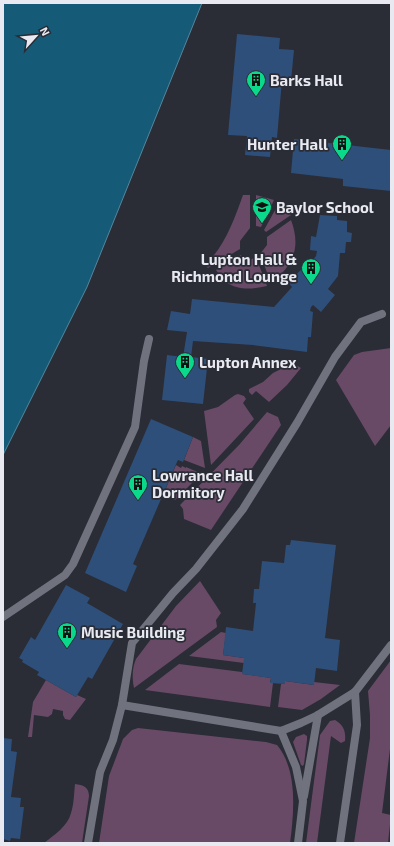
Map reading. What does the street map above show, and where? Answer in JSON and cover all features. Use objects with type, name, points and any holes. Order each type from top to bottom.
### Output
[{"type":"lane","points":[[88,843],[100,772],[113,740],[122,705],[132,643],[173,593],[196,569],[243,509],[297,423],[335,358],[361,322],[382,314]]},
{"type":"lane","points":[[3,617],[64,575],[73,564],[135,427],[144,360],[149,339]]},
{"type":"lane","points":[[122,705],[281,731],[318,715],[355,692],[391,645]]},
{"type":"lane","points":[[340,843],[357,725],[355,692]]},
{"type":"lane","points":[[298,843],[303,801],[318,715]]},
{"type":"lane","points":[[281,731],[296,767],[303,801]]},
{"type":"shaded area","points":[[243,195],[250,195],[250,228],[240,241],[240,249],[208,268],[205,265],[218,250],[223,241]]},
{"type":"shaded area","points":[[256,195],[274,200],[261,227],[256,226]]},
{"type":"shaded area","points":[[279,203],[291,215],[266,232],[264,230]]},
{"type":"shaded area","points":[[291,220],[295,239],[293,255],[285,269],[271,283],[260,254],[267,245],[267,237]]},
{"type":"shaded area","points":[[241,255],[243,259],[248,261],[256,257],[267,286],[257,288],[241,288],[231,285],[222,278],[216,270]]},
{"type":"shaded area","points":[[391,348],[391,425],[375,446],[336,380],[354,355],[362,352]]},
{"type":"shaded area","points":[[289,365],[296,365],[301,368],[287,385],[269,402],[256,391],[252,395],[249,392],[249,389],[263,382],[273,373]]},
{"type":"shaded area","points":[[238,394],[244,396],[246,399],[243,403],[254,419],[211,465],[204,411],[218,407]]},
{"type":"shaded area","points":[[267,412],[278,417],[281,425],[211,530],[184,519],[183,509],[180,505],[239,445]]},
{"type":"shaded area","points":[[193,437],[201,441],[205,468],[184,460]]},
{"type":"shaded area","points":[[176,465],[181,468],[182,466],[186,467],[201,474],[175,500],[163,495]]},
{"type":"shaded area","points":[[200,581],[221,613],[216,620],[217,627],[134,688],[133,673],[136,659],[176,606]]},
{"type":"shaded area","points":[[221,632],[226,633],[223,655],[244,658],[244,663],[189,656]]},
{"type":"shaded area","points":[[391,660],[391,741],[382,813],[391,815],[388,843],[354,843],[370,738],[368,691]]},
{"type":"shaded area","points":[[179,664],[242,672],[243,674],[271,678],[270,682],[273,683],[270,707],[145,690]]},
{"type":"shaded area","points":[[46,680],[76,697],[77,695],[86,699],[70,720],[65,719],[63,711],[53,709],[52,714],[48,717],[34,715],[32,737],[28,737],[33,702]]},
{"type":"shaded area","points":[[285,681],[314,685],[314,682],[340,685],[321,699],[302,710],[278,707],[281,684],[285,684]]},
{"type":"shaded area","points":[[335,720],[344,729],[345,741],[341,743],[331,736],[317,843],[306,843],[320,735],[330,721]]},
{"type":"shaded area","points":[[138,728],[266,742],[277,745],[284,755],[293,792],[293,819],[290,843],[99,843],[109,776],[123,739],[132,730]]},
{"type":"shaded area","points":[[304,734],[307,736],[307,740],[303,766],[301,765],[293,742],[296,737]]},
{"type":"shaded area","points":[[75,784],[85,787],[89,793],[82,843],[44,843],[67,822],[73,806]]},
{"type":"water","points":[[3,3],[202,3],[87,287],[3,455]]},
{"type":"building","name":"Barks Hall","points":[[237,34],[280,38],[279,49],[294,50],[291,81],[282,80],[277,138],[272,137],[270,157],[245,155],[247,136],[228,135]]},
{"type":"building","name":"Hunter Hall","points":[[294,139],[391,150],[391,191],[343,186],[343,179],[291,173]]},
{"type":"building","name":"Lupton Hall & Richmond Lounge","points":[[320,215],[337,216],[337,220],[347,221],[347,232],[352,233],[351,242],[346,242],[345,253],[340,253],[338,276],[328,289],[335,295],[321,312],[313,305],[311,307],[310,311],[313,312],[311,337],[308,337],[307,352],[253,345],[193,341],[191,357],[208,359],[203,404],[162,400],[167,355],[183,357],[187,332],[167,330],[171,311],[190,314],[192,299],[274,307],[292,287],[288,282],[302,269],[303,272],[316,256],[317,251],[310,250],[311,236],[316,237]]},
{"type":"building","name":"Lowrance Hall Dormitory","points":[[151,419],[193,437],[183,462],[178,460],[177,462],[133,564],[137,566],[126,592],[85,573]]},
{"type":"building","points":[[291,540],[336,545],[325,638],[340,640],[337,671],[316,668],[314,685],[285,681],[285,684],[270,683],[271,678],[242,674],[244,658],[223,655],[226,627],[253,631],[256,603],[253,603],[254,589],[259,589],[262,561],[284,563],[286,545],[290,545]]},
{"type":"building","name":"Music Building","points":[[66,585],[90,598],[87,603],[123,624],[92,679],[88,677],[76,697],[37,675],[39,672],[22,662],[23,660],[19,658],[31,637],[35,640]]},
{"type":"building","points":[[3,738],[12,739],[11,751],[17,752],[11,797],[21,798],[20,807],[24,807],[20,839],[11,838],[10,841],[3,839]]},
{"type":"place","name":"Barks Hall","points":[[256,97]]},
{"type":"place","name":"Hunter Hall","points":[[342,161]]},
{"type":"place","name":"Baylor School","points":[[262,224]]},
{"type":"place","name":"Lupton Hall & Richmond Lounge","points":[[311,285]]},
{"type":"place","name":"Lupton Annex","points":[[185,379]]},
{"type":"place","name":"Lowrance Hall Dormitory","points":[[138,501]]},
{"type":"place","name":"Music Building","points":[[67,649]]}]
